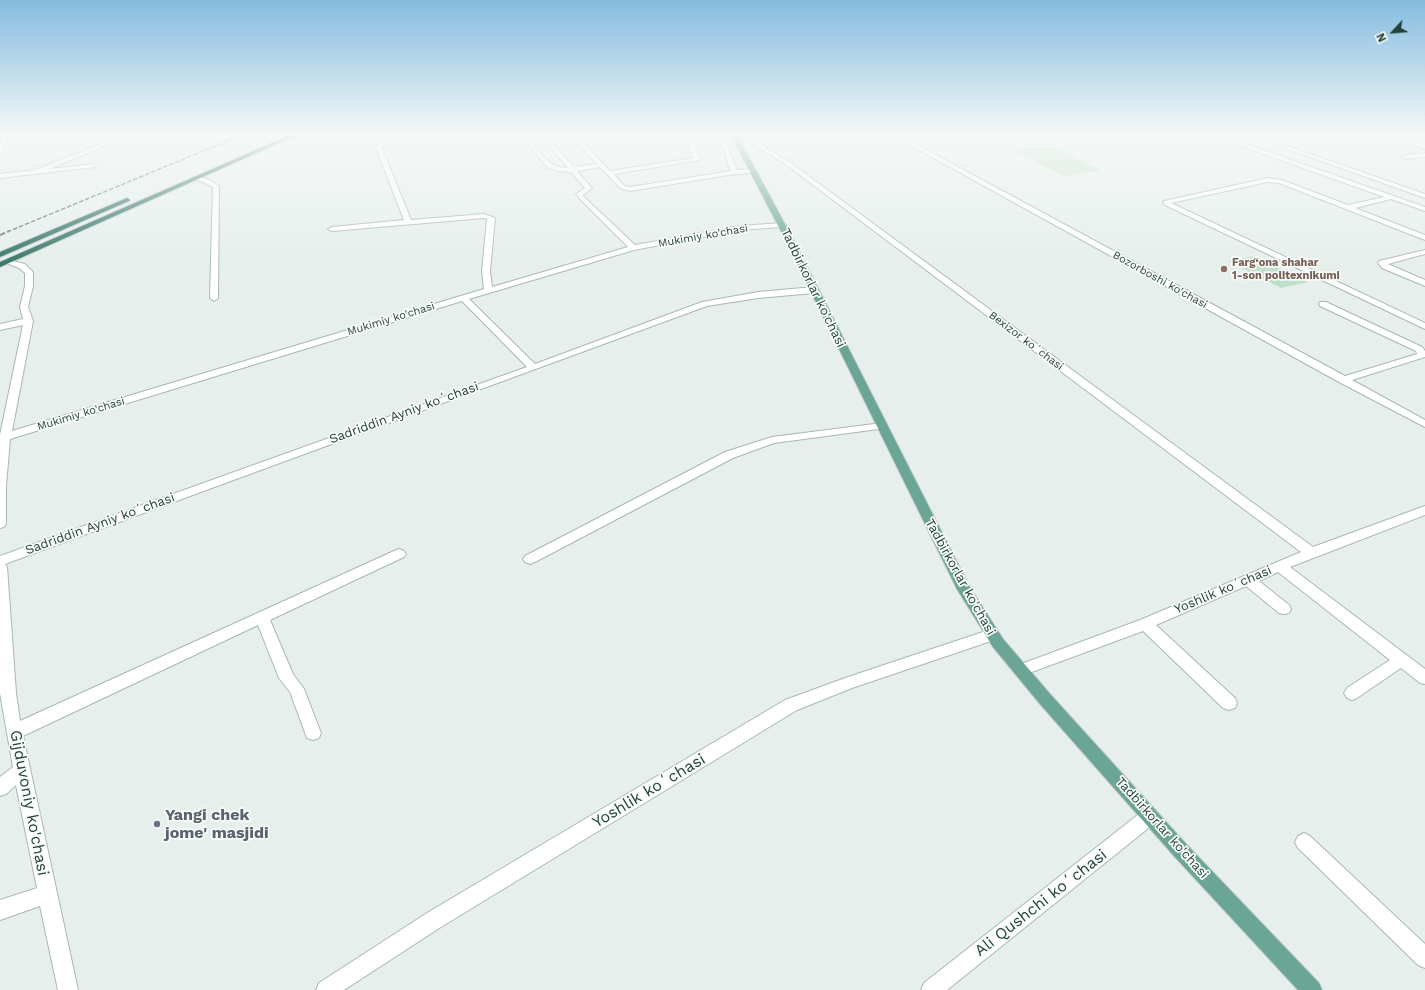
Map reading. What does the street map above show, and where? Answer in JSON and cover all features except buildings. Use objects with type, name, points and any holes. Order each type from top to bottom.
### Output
[{"type":"highway","points":[[3,261],[190,181]]},
{"type":"highway","points":[[3,261],[133,197]]},
{"type":"main road","name":"Tadbirkorlar ko'chasi","points":[[759,181],[964,589],[992,635],[1150,816],[1312,990]]},
{"type":"street","points":[[208,181],[216,186],[214,298]]},
{"type":"street","points":[[391,181],[408,222]]},
{"type":"street","points":[[583,181],[589,188],[578,194],[634,248]]},
{"type":"street","points":[[617,181],[622,187],[630,189],[678,181]]},
{"type":"street","name":"Bexizor koʻchasi","points":[[812,181],[1311,553]]},
{"type":"street","name":"Bozorboshi ko'chasi","points":[[979,181],[1425,424]]},
{"type":"street","points":[[1268,181],[1166,202],[1425,326]]},
{"type":"street","points":[[1281,181],[1349,207],[1350,210],[1425,238]]},
{"type":"street","points":[[1346,181],[1425,209]]},
{"type":"street","points":[[1383,181],[1425,196]]},
{"type":"street","points":[[1349,207],[1390,197]]},
{"type":"street","points":[[1414,205],[1425,203]]},
{"type":"street","points":[[332,228],[484,216],[491,218],[486,271],[488,291]]},
{"type":"street","name":"Mukimiy ko'chasi","points":[[5,437],[634,248],[733,229],[782,225]]},
{"type":"street","points":[[1425,252],[1382,263],[1385,266],[1425,283]]},
{"type":"street","points":[[0,524],[0,486],[5,437],[28,321],[24,307],[29,286],[28,272],[22,266],[3,261]]},
{"type":"street","name":"Sadriddin Ayniy koʻchasi","points":[[0,561],[533,368],[705,304],[814,290]]},
{"type":"street","points":[[464,298],[533,368]]},
{"type":"street","points":[[1323,304],[1420,349],[1423,355],[1343,380]]},
{"type":"street","points":[[0,327],[28,321]]},
{"type":"street","points":[[530,559],[729,454],[772,440],[882,426]]},
{"type":"street","name":"Yoshlik koʻchasi","points":[[1021,670],[1145,624],[1279,566],[1425,510]]},
{"type":"street","points":[[14,732],[398,554]]},
{"type":"street","points":[[1279,566],[1425,678]]},
{"type":"street","name":"Gijduvoniy ko'chasi","points":[[0,567],[4,694],[14,732],[68,990]]},
{"type":"street","points":[[1248,580],[1284,609]]},
{"type":"street","points":[[262,617],[287,678],[296,689],[313,733]]},
{"type":"street","points":[[1145,624],[1229,703]]},
{"type":"street","name":"Yoshlik koʻchasi","points":[[326,990],[434,920],[791,705],[848,683],[992,635]]},
{"type":"street","points":[[1352,693],[1402,660]]},
{"type":"street","points":[[0,788],[22,770]]},
{"type":"street","name":"Ali Qushchi koʻchasi","points":[[931,990],[1150,816]]},
{"type":"street","points":[[1304,842],[1425,958]]},
{"type":"street","points":[[0,910],[47,894]]},
{"type":"green space","points":[[1254,256],[1308,282],[1281,288],[1228,261]]},
{"type":"railway","points":[[7,232],[130,181]]},
{"type":"railway","points":[[0,235],[9,231]]},
{"type":"place","name":"Farg‘ona shahar 1-son politexnikumi","points":[[1224,269]]},
{"type":"place","name":"Yangi chek jome' masjidi","points":[[157,824]]}]
